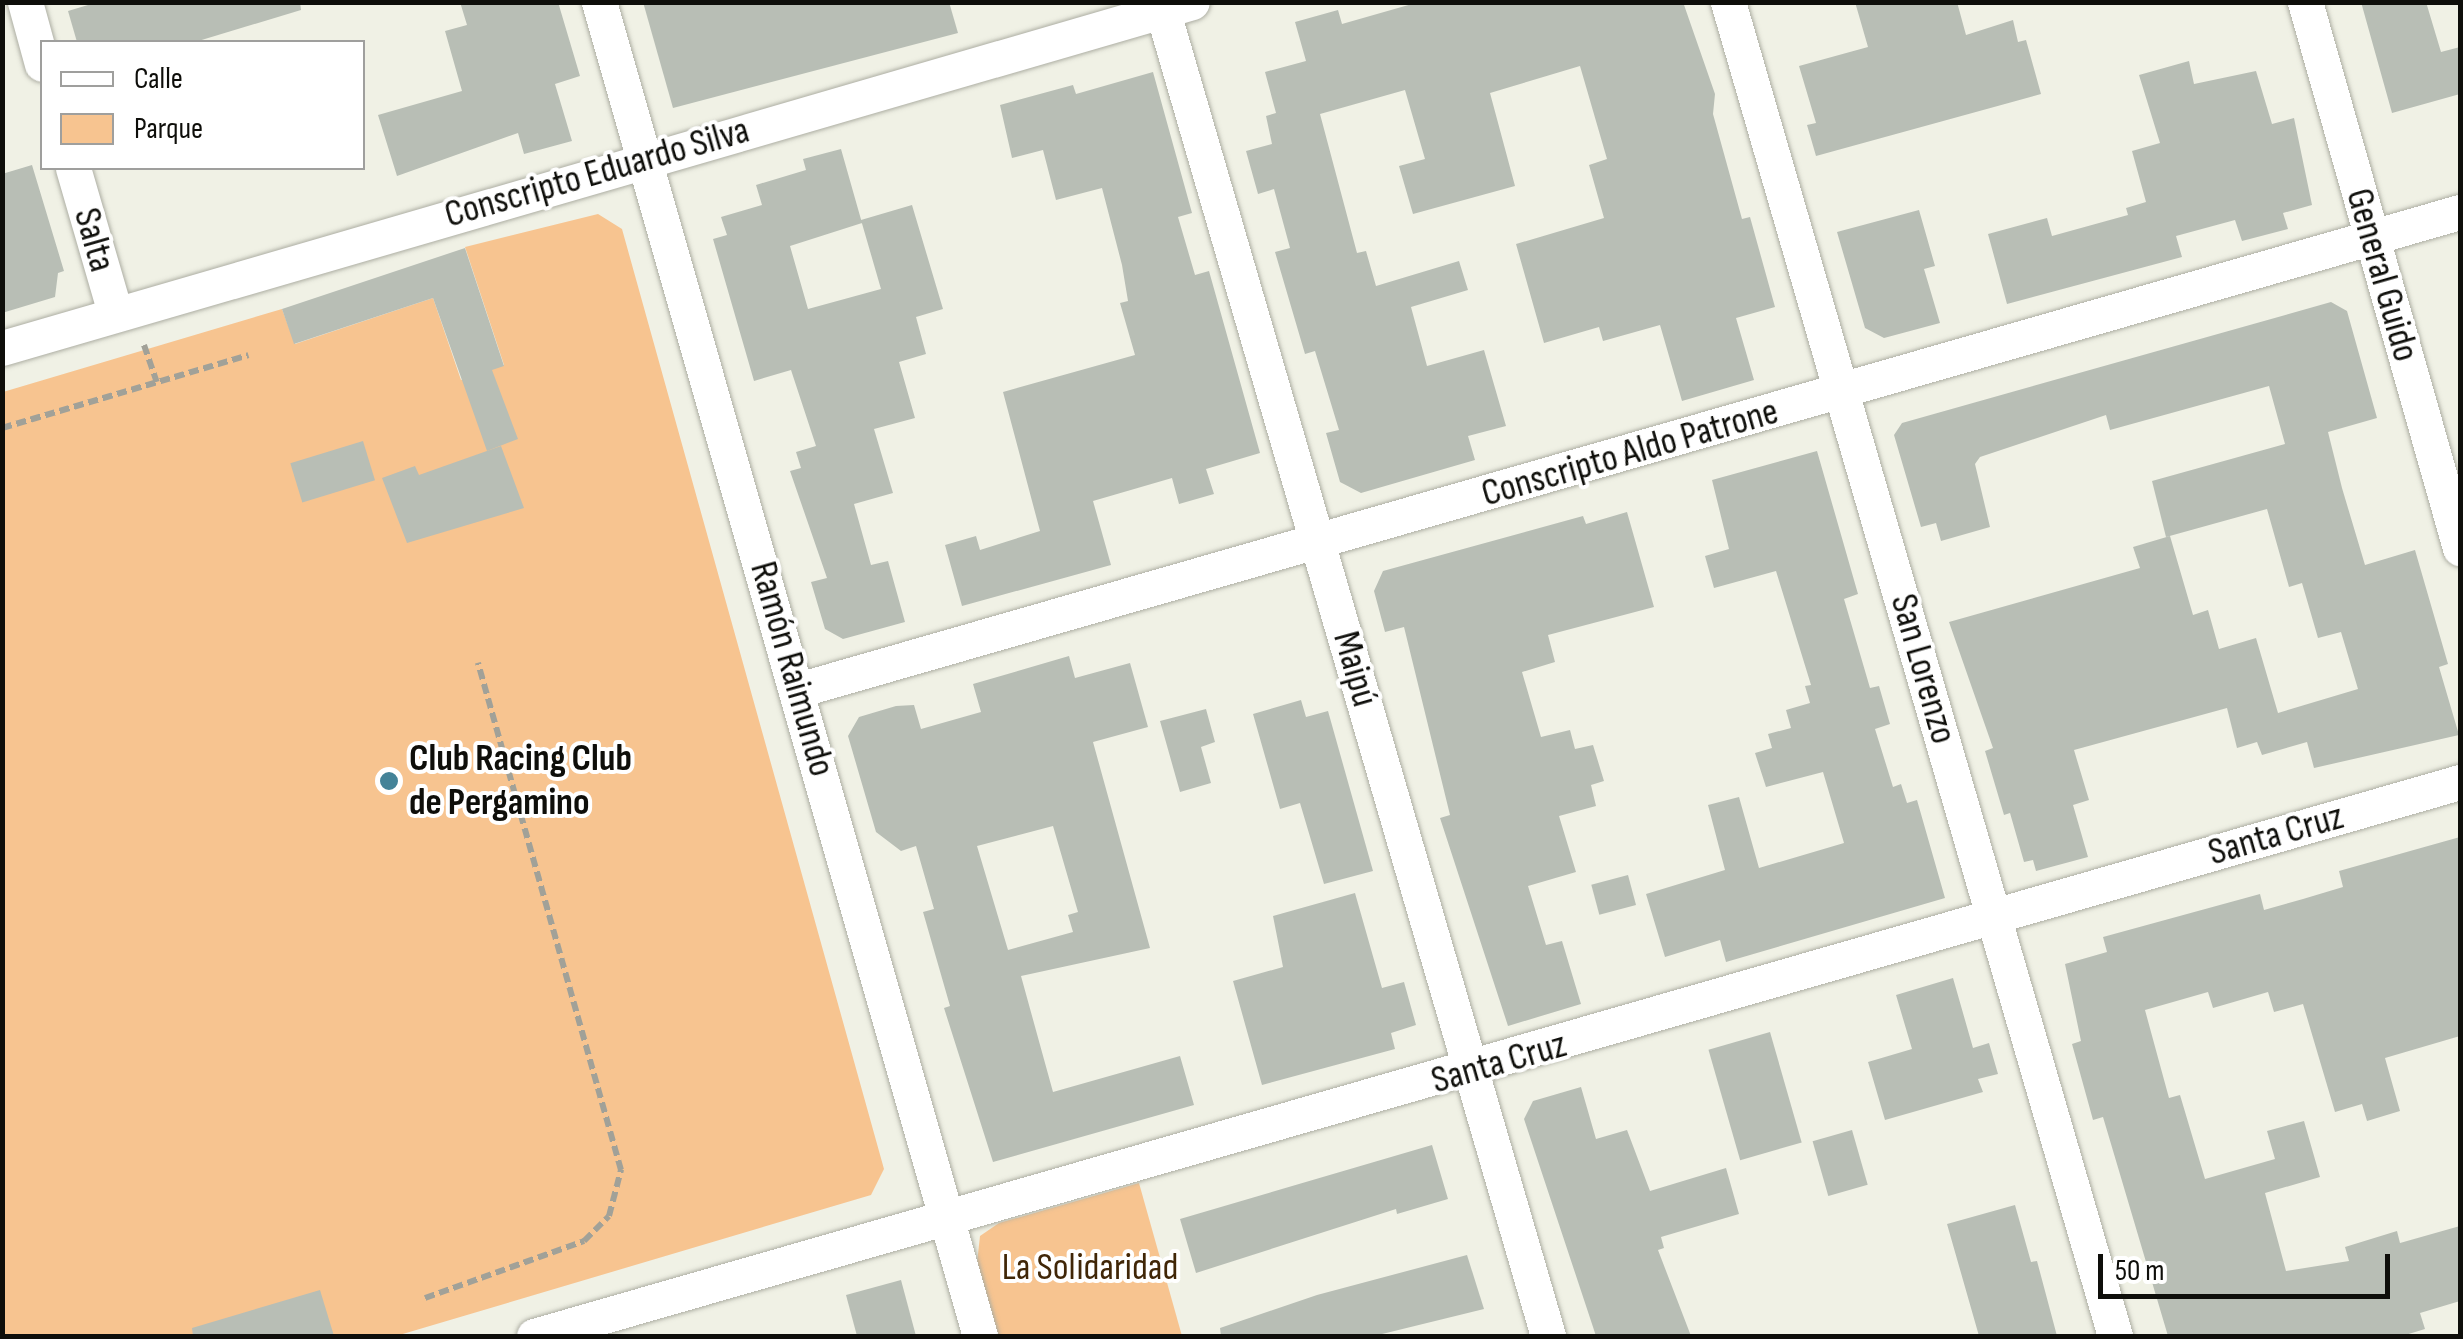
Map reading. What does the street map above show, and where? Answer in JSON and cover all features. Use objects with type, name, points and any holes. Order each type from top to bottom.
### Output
[{"type":"street","points":[[25,2],[40,57]]},
{"type":"street","name":"Ramón Raimundo","points":[[598,2],[980,1336]]},
{"type":"street","name":"San Lorenzo","points":[[1728,2],[2115,1336]]},
{"type":"street","name":"General Guido","points":[[2304,2],[2460,548]]},
{"type":"street","name":"Conscripto Eduardo Silva","points":[[2,348],[1171,5]]},
{"type":"street","name":"Maipú","points":[[1171,5],[1318,541],[1548,1336]]},
{"type":"street","name":"Salta","points":[[74,170],[115,314]]},
{"type":"street","name":"Conscripto Aldo Patrone","points":[[798,690],[2460,212]]},
{"type":"street","name":"Santa Cruz","points":[[534,1336],[1472,1072],[2460,782]]},
{"type":"path","points":[[2,428],[248,355]]},
{"type":"path","points":[[425,1298],[584,1241],[608,1216],[622,1170],[478,663]]},
{"type":"green space","name":"Club Racing Club de Pergamino","points":[[598,214],[622,229],[884,1169],[871,1195],[396,1336],[3,1336],[3,392],[282,309],[295,344],[433,298],[461,380],[504,365],[465,247]]},
{"type":"green space","name":"La Solidaridad","points":[[1139,1183],[1182,1336],[997,1336],[977,1263],[980,1236],[999,1223]]},
{"type":"building","points":[[98,2],[300,2],[301,10],[202,40],[76,40],[68,11]]},
{"type":"building","points":[[460,2],[558,2],[580,76],[555,84],[572,141],[524,154],[518,133],[397,176],[378,115],[462,91],[445,31],[467,25]]},
{"type":"building","points":[[643,2],[949,2],[958,33],[673,108]]},
{"type":"building","points":[[1419,2],[1683,2],[1715,94],[1713,114],[1742,219],[1750,217],[1775,307],[1736,318],[1754,380],[1682,401],[1660,325],[1603,341],[1599,327],[1544,343],[1516,244],[1604,218],[1589,165],[1607,159],[1580,66],[1490,93],[1515,186],[1413,214],[1399,166],[1425,159],[1405,90],[1320,114],[1357,253],[1366,251],[1376,286],[1459,261],[1468,290],[1411,307],[1427,366],[1484,350],[1506,426],[1468,436],[1475,460],[1361,493],[1340,482],[1326,433],[1339,430],[1315,351],[1305,354],[1275,252],[1290,248],[1274,189],[1258,194],[1246,151],[1272,144],[1266,116],[1276,113],[1265,72],[1306,61],[1295,22],[1338,10],[1342,24]]},
{"type":"building","points":[[1855,2],[1957,2],[1966,35],[2013,20],[2018,42],[2026,40],[2041,94],[1816,156],[1807,125],[1816,123],[1799,66],[1868,47]]},
{"type":"building","points":[[2361,2],[2426,2],[2441,52],[2460,47],[2460,94],[2392,113]]},
{"type":"building","points":[[2189,61],[2194,84],[2256,71],[2272,124],[2294,118],[2312,205],[2283,213],[2288,229],[2242,241],[2235,220],[2176,236],[2182,257],[2007,304],[1988,234],[2047,218],[2052,236],[2128,215],[2126,208],[2146,202],[2132,151],[2160,143],[2139,75]]},
{"type":"building","points":[[1153,72],[1192,213],[1178,217],[1195,275],[1209,271],[1260,453],[1206,469],[1214,494],[1179,504],[1172,478],[1093,501],[1111,565],[962,606],[945,545],[976,536],[980,550],[1040,531],[1003,392],[1135,355],[1120,303],[1128,301],[1122,265],[1102,188],[1056,200],[1043,150],[1012,158],[1000,105],[1073,85],[1076,94]]},
{"type":"building","points":[[841,149],[861,220],[912,205],[943,309],[916,317],[926,354],[899,362],[915,418],[874,429],[893,493],[854,504],[871,565],[888,561],[905,622],[843,639],[825,629],[811,582],[827,578],[790,471],[801,468],[796,452],[816,446],[791,370],[754,381],[713,239],[727,235],[721,217],[762,205],[756,185],[806,170],[803,159]],"holes":[[[862,223],[881,289],[808,309],[790,246]]]},
{"type":"building","points":[[32,165],[64,271],[58,273],[55,297],[2,313],[2,174]]},
{"type":"building","points":[[1919,210],[1935,266],[1924,269],[1940,323],[1884,338],[1865,328],[1837,232]]},
{"type":"building","points":[[465,248],[504,366],[492,370],[518,439],[487,451],[433,298],[294,344],[282,309]]},
{"type":"building","points":[[2331,302],[2347,311],[2377,418],[2328,432],[2342,488],[2365,565],[2415,550],[2448,664],[2439,667],[2459,735],[2314,768],[2307,742],[2262,755],[2257,742],[2237,748],[2227,708],[2074,750],[2089,800],[2073,805],[2088,857],[2036,871],[2033,860],[2024,862],[2010,813],[2004,815],[1985,751],[1993,748],[1949,622],[2140,568],[2133,547],[2170,536],[2193,615],[2208,610],[2219,649],[2256,638],[2278,713],[2358,689],[2341,632],[2318,638],[2302,583],[2289,587],[2267,509],[2166,537],[2152,481],[2285,444],[2269,386],[2110,430],[2106,415],[1980,457],[1975,464],[1990,527],[1941,541],[1936,523],[1921,527],[1894,435],[1902,423]]},
{"type":"building","points":[[363,441],[375,480],[302,502],[290,463]]},
{"type":"building","points":[[501,446],[524,508],[407,543],[382,478],[415,466],[419,475]]},
{"type":"building","points":[[1817,451],[1858,594],[1844,599],[1870,688],[1879,686],[1890,724],[1875,729],[1893,787],[1901,784],[1907,803],[1917,800],[1945,898],[1726,962],[1720,940],[1665,957],[1646,894],[1725,870],[1708,805],[1739,797],[1759,868],[1844,843],[1823,772],[1766,787],[1755,753],[1772,748],[1768,734],[1791,728],[1786,710],[1810,703],[1805,686],[1811,685],[1776,571],[1714,588],[1705,556],[1729,549],[1712,480]]},
{"type":"building","points":[[1627,512],[1654,607],[1548,635],[1555,662],[1522,672],[1541,737],[1570,730],[1575,749],[1593,745],[1604,781],[1591,785],[1596,806],[1559,816],[1576,872],[1528,886],[1546,945],[1562,941],[1581,1004],[1508,1026],[1440,818],[1450,815],[1404,627],[1385,632],[1374,591],[1383,571],[1583,516],[1586,524]]},
{"type":"building","points":[[1069,656],[1075,678],[1130,663],[1148,727],[1093,742],[1150,948],[1021,976],[1053,1092],[1180,1056],[1194,1105],[993,1162],[944,1008],[950,1006],[923,912],[934,909],[916,846],[901,851],[876,832],[848,736],[859,717],[896,706],[914,705],[921,729],[981,712],[973,684]],"holes":[[[1053,826],[1078,912],[1068,915],[1073,932],[1008,950],[977,846]]]},
{"type":"building","points":[[1301,700],[1306,717],[1328,711],[1373,871],[1324,884],[1300,803],[1280,809],[1253,714]]},
{"type":"building","points":[[1206,709],[1215,742],[1201,747],[1211,783],[1180,792],[1160,721]]},
{"type":"building","points":[[2460,837],[2460,1036],[2385,1058],[2400,1111],[2367,1121],[2362,1104],[2335,1112],[2303,1004],[2274,1012],[2268,992],[2213,1008],[2208,992],[2145,1010],[2169,1098],[2180,1095],[2205,1179],[2275,1159],[2267,1131],[2304,1121],[2320,1177],[2265,1193],[2286,1271],[2349,1261],[2345,1247],[2397,1231],[2400,1243],[2460,1226],[2460,1301],[2420,1313],[2425,1329],[2402,1336],[2168,1336],[2103,1117],[2093,1120],[2072,1044],[2081,1041],[2065,964],[2107,952],[2103,937],[2260,894],[2264,910],[2343,887],[2339,871]]},
{"type":"building","points":[[1628,875],[1636,905],[1599,915],[1591,885]]},
{"type":"building","points":[[1355,893],[1382,988],[1404,982],[1416,1025],[1391,1033],[1395,1049],[1262,1085],[1233,981],[1283,967],[1273,916]]},
{"type":"building","points":[[1953,978],[1973,1048],[1989,1043],[1998,1074],[1978,1079],[1983,1092],[1885,1120],[1868,1062],[1912,1049],[1896,995]]},
{"type":"building","points":[[1770,1032],[1802,1143],[1740,1160],[1708,1050]]},
{"type":"building","points":[[1581,1087],[1596,1139],[1627,1130],[1650,1191],[1726,1168],[1739,1214],[1661,1237],[1664,1248],[1658,1250],[1691,1336],[1596,1336],[1524,1119],[1533,1101]]},
{"type":"building","points":[[1852,1130],[1868,1185],[1828,1196],[1813,1141]]},
{"type":"building","points":[[1432,1145],[1448,1199],[1397,1214],[1396,1209],[1196,1273],[1180,1219]]},
{"type":"building","points":[[2015,1205],[2031,1262],[2037,1261],[2057,1336],[1979,1336],[1947,1224]]},
{"type":"building","points":[[1467,1255],[1484,1309],[1374,1336],[1221,1336],[1220,1328],[1317,1295]]},
{"type":"building","points":[[901,1280],[916,1336],[857,1336],[846,1295]]},
{"type":"building","points":[[320,1290],[334,1336],[193,1336],[192,1328]]},
{"type":"place","name":"Club Racing Club de Pergamino","points":[[389,781]]}]
